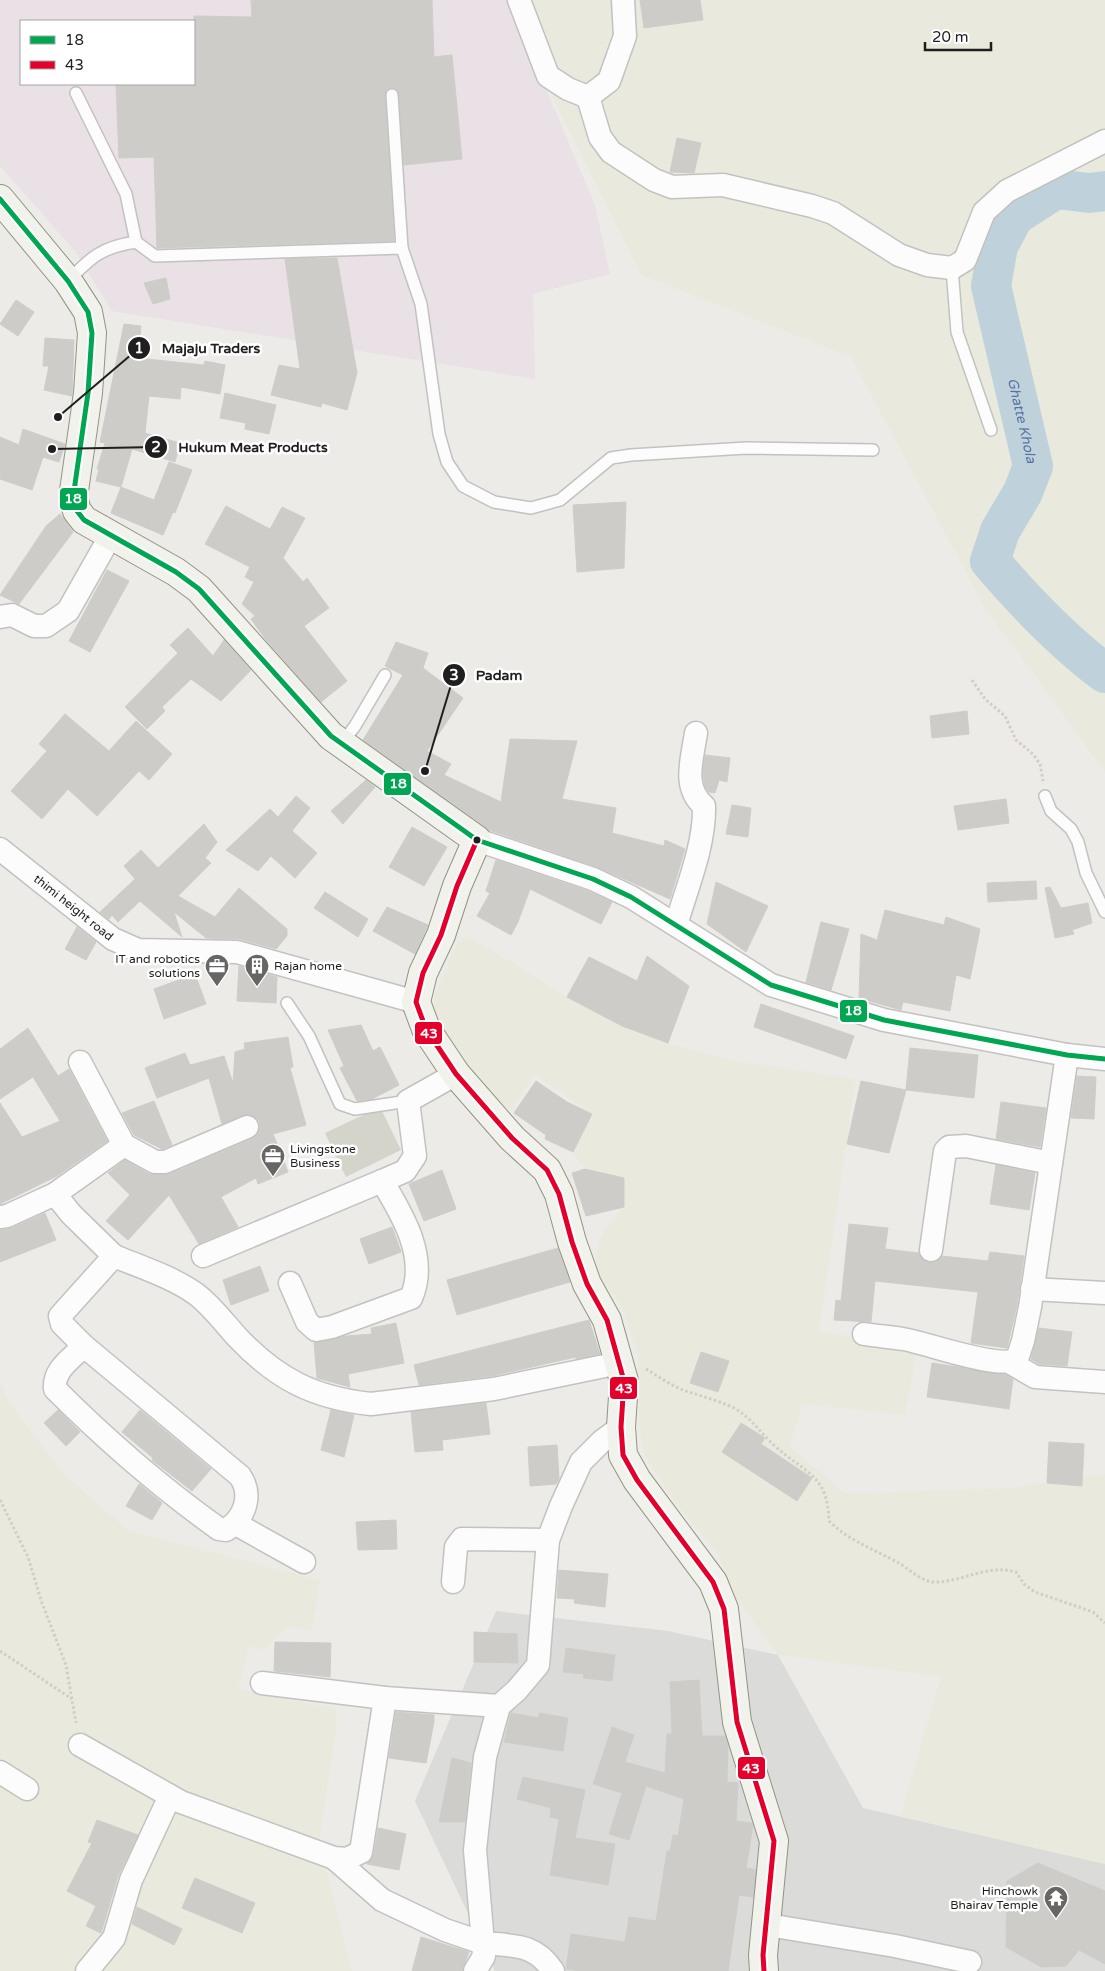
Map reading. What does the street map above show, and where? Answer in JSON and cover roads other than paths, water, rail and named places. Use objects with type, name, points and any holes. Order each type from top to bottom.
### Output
[{"type":"street","points":[[519,0],[548,76],[568,89],[588,97]]},
{"type":"street","points":[[588,97],[609,81],[625,36],[624,0]]},
{"type":"street","points":[[588,97],[600,137],[611,152],[654,180],[672,187],[723,185],[812,206],[833,213],[899,255],[927,265],[952,268],[965,260],[984,212],[1007,191],[1105,141]]},
{"type":"street","points":[[0,198],[65,278],[88,312],[92,333],[88,392],[73,498],[77,512],[84,520],[176,572],[199,589],[331,736],[477,840],[593,879],[632,898],[771,985],[884,1020],[1067,1055],[1105,1060]]},
{"type":"street","points":[[0,616],[12,616],[34,626],[46,626],[68,610],[111,535]]},
{"type":"street","points":[[676,925],[705,816],[704,806],[692,792],[690,780],[696,733]]},
{"type":"street","points":[[477,840],[457,886],[441,934],[423,973],[416,1002],[426,1029],[456,1074],[512,1138],[547,1170],[559,1194],[572,1242],[587,1284],[607,1320],[624,1381],[621,1427],[623,1455],[638,1480],[714,1582],[724,1609],[737,1722],[774,1841],[768,1925],[763,1955],[764,1971]]},
{"type":"street","name":"thimi height road","points":[[0,849],[113,939],[138,950],[237,952],[416,1002]]},
{"type":"street","points":[[1010,1363],[1017,1360],[1024,1341],[1067,1055]]},
{"type":"street","points":[[80,1062],[124,1145],[155,1162],[165,1162],[247,1127]]},
{"type":"street","points":[[203,1256],[405,1171],[415,1156],[408,1101],[456,1074]]},
{"type":"street","points":[[0,1217],[7,1216],[55,1194],[124,1145]]},
{"type":"street","points":[[930,1250],[945,1150],[949,1147],[966,1146],[1051,1163]]},
{"type":"street","points":[[290,1283],[307,1322],[316,1330],[332,1327],[411,1298],[417,1286],[412,1242],[406,1220],[382,1180]]},
{"type":"street","points":[[55,1194],[71,1214],[114,1256],[183,1285],[198,1296],[253,1354],[282,1377],[308,1389],[355,1402],[371,1404],[494,1389],[619,1363]]},
{"type":"street","points":[[84,1346],[58,1372],[54,1381],[55,1390],[96,1431],[179,1500],[219,1529],[226,1530],[236,1524],[248,1496],[246,1485],[240,1476],[84,1346],[62,1324],[60,1316],[114,1256]]},
{"type":"street","points":[[1032,1290],[1105,1293]]},
{"type":"street","points":[[864,1334],[904,1339],[994,1362],[1010,1363],[1036,1377],[1105,1382]]},
{"type":"street","points":[[475,1971],[484,1956],[475,1850],[485,1757],[499,1706],[517,1690],[538,1665],[548,1540],[581,1462],[621,1427]]},
{"type":"street","points":[[236,1524],[304,1562]]},
{"type":"street","points":[[453,1582],[456,1547],[462,1540],[548,1540]]},
{"type":"street","points":[[262,1683],[385,1698],[499,1706]]},
{"type":"street","points":[[80,1745],[170,1796],[272,1837],[334,1858],[346,1859],[361,1852],[385,1698]]},
{"type":"street","points":[[0,1772],[27,1789]]},
{"type":"street","points":[[87,1971],[114,1938],[131,1880],[170,1796]]},
{"type":"street","points":[[334,1858],[382,1900],[445,1930],[483,1943],[529,1948],[546,1960],[553,1971]]},
{"type":"street","points":[[768,1925],[895,1946],[970,1962]]},
{"type":"lane","points":[[76,93],[126,194],[136,242],[155,256],[402,248]]},
{"type":"lane","points":[[392,95],[402,248],[421,304],[439,434],[447,462],[463,486],[494,502],[531,508],[560,500],[611,458],[631,455],[746,448],[873,450]]},
{"type":"lane","points":[[65,278],[93,256],[114,246],[136,242]]},
{"type":"lane","points":[[952,268],[957,332],[991,430]]},
{"type":"lane","points":[[342,744],[355,726],[385,675]]},
{"type":"lane","points":[[1045,796],[1051,811],[1071,829],[1078,842],[1086,873],[1105,912]]},
{"type":"lane","points":[[286,1003],[309,1036],[340,1104],[355,1109],[408,1101]]},
{"type":"waterway","name":"Ghatte Khola","points":[[1105,191],[1089,193],[1056,189],[1014,216],[998,246],[991,286],[1033,466],[1023,492],[1000,531],[990,561],[1044,620],[1105,673]]},
{"type":"place","name":"Majaju Traders","points":[[58,417]]},
{"type":"place","name":"Hukum Meat Products","points":[[52,449]]},
{"type":"place","name":"Padam","points":[[425,771]]},
{"type":"place","name":"IT and robotics solutions","points":[[217,987]]},
{"type":"place","name":"Rajan home","points":[[257,987]]},
{"type":"place","name":"Livingstone Business","points":[[273,1177]]},
{"type":"place","name":"Hinchowk Bhairav Temple","points":[[1056,1919]]}]
